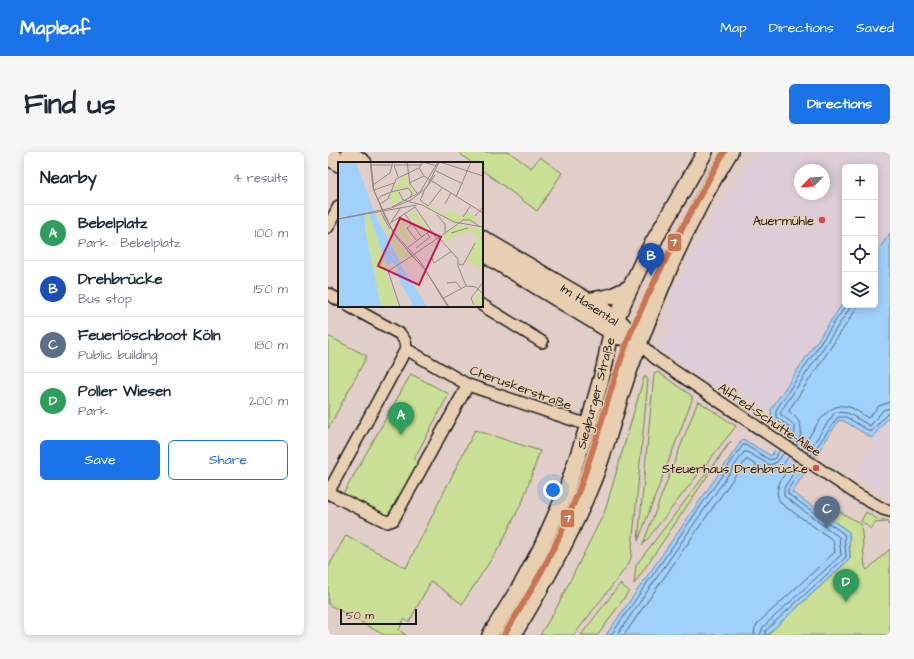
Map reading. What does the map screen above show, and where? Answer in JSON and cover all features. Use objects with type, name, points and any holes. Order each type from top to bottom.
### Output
[{"type":"highway","points":[[328,155],[338,162]]},
{"type":"main road","points":[[349,152],[363,162]]},
{"type":"main road","name":"Siegburger Straße","points":[[490,635],[524,580],[541,548],[565,494],[588,425],[604,368],[613,323],[644,258],[705,152]]},
{"type":"main road","name":"Siegburger Straße","points":[[513,635],[558,559],[591,488],[640,343],[675,254],[730,152]]},
{"type":"main road","name":"Im Hasental","points":[[483,239],[587,301],[640,343]]},
{"type":"main road","name":"Im Hasental","points":[[483,254],[613,323]]},
{"type":"main road","points":[[587,301],[612,296],[631,287]]},
{"type":"street","points":[[328,227],[338,208]]},
{"type":"street","points":[[328,294],[338,299]]},
{"type":"street","points":[[483,306],[542,342]]},
{"type":"street","points":[[351,307],[400,334],[405,341],[406,349],[328,493],[387,522],[393,520],[468,385]]},
{"type":"street","name":"Alfred-Schütte-Allee","points":[[640,343],[655,358],[843,486],[883,510],[890,511]]},
{"type":"street","name":"Cheruskerstraße","points":[[406,349],[468,385],[588,425]]},
{"type":"shaded area","points":[[754,152],[890,152],[890,233],[878,251],[878,164],[842,164],[842,304],[771,409],[755,415],[657,347],[663,341],[672,317],[671,298],[694,251]]},
{"type":"shaded area","points":[[890,415],[890,499],[855,474],[871,450],[872,438]]},
{"type":"green space","points":[[458,152],[509,152],[531,168],[540,157],[562,173],[537,211],[483,171],[483,162],[471,162]]},
{"type":"green space","points":[[328,336],[367,356],[328,429]]},
{"type":"green space","points":[[658,372],[692,396],[692,400],[638,541],[654,374]]},
{"type":"green space","points":[[411,374],[449,394],[414,459],[420,466],[390,518],[342,496]]},
{"type":"green space","points":[[644,377],[648,380],[631,558],[628,565],[574,635],[540,635],[557,607],[605,511]]},
{"type":"green space","points":[[698,401],[736,426],[642,546]]},
{"type":"green space","points":[[475,430],[540,451],[523,500],[500,546],[462,604],[431,581],[409,622],[404,619],[399,630],[406,635],[384,635],[328,604],[328,568],[346,535],[406,568]]},
{"type":"green space","points":[[731,441],[634,584],[636,565]]},
{"type":"green space","points":[[830,506],[861,524],[865,567],[867,570],[890,549],[890,635],[767,635],[850,559],[849,532],[825,515]]},
{"type":"green space","points":[[866,512],[877,519],[890,522],[890,526],[886,522],[875,523],[871,529],[861,521]]},
{"type":"green space","points":[[620,584],[629,591],[598,635],[581,635]]},
{"type":"water","points":[[890,233],[890,415],[872,438],[844,421],[839,420],[792,492],[849,532],[850,559],[767,635],[606,635],[743,439],[771,456],[787,431],[772,420],[771,409],[842,304],[842,308],[878,308],[878,251]]},
{"type":"pier","points":[[782,435],[816,458],[807,472],[773,449]]},
{"type":"transit line","name":"7","points":[[504,635],[550,555],[570,513],[592,453],[613,383],[631,332],[641,309],[675,241],[724,152]]},
{"type":"place","name":"Auermühle","points":[[822,220]]},
{"type":"place","name":"Drehbrücke","points":[[651,276]]},
{"type":"place","name":"Bebelplatz","points":[[401,435]]},
{"type":"place","name":"Steuerhaus Drehbrücke","points":[[816,468]]},
{"type":"place","name":"Feuerlöschboot Köln","points":[[827,529]]},
{"type":"place","name":"Poller Wiesen","points":[[846,602]]}]
